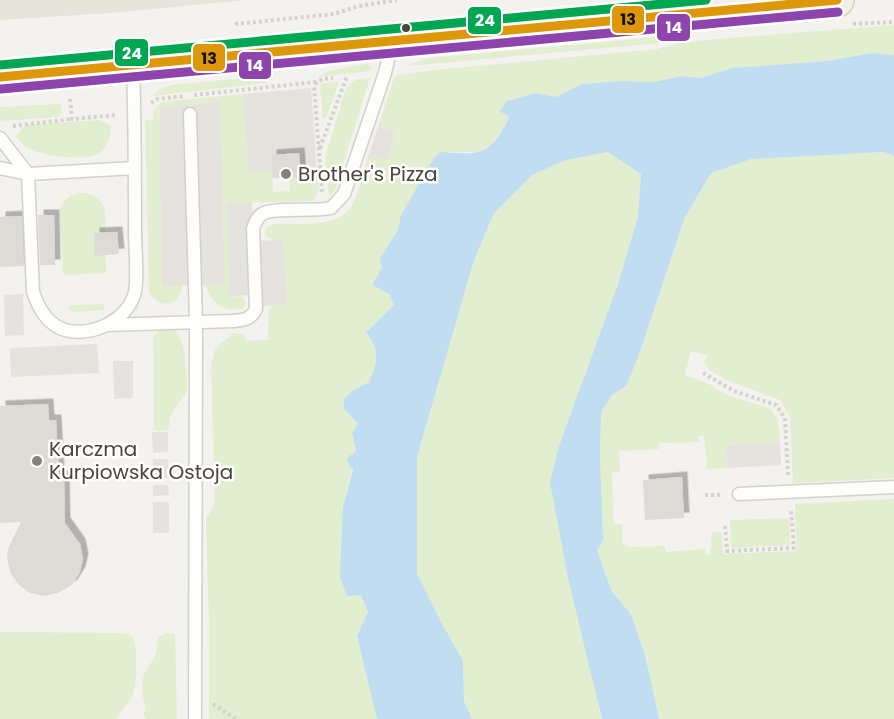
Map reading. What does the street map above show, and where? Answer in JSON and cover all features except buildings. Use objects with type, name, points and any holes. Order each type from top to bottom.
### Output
[{"type":"main road","points":[[0,77],[133,66],[389,57],[843,12]]},
{"type":"lane","points":[[0,138],[28,174],[33,292],[38,306],[47,318],[59,327],[71,331],[86,331],[107,325],[245,320],[252,316],[256,309],[253,229],[257,219],[263,213],[331,208],[344,194],[389,57]]},
{"type":"lane","points":[[107,325],[123,313],[135,292],[133,66]]},
{"type":"lane","points":[[190,114],[196,322],[195,719]]},
{"type":"lane","points":[[0,168],[28,174],[135,168]]},
{"type":"lane","points":[[739,494],[894,487]]},
{"type":"path","points":[[334,14],[359,6],[397,0]]},
{"type":"path","points":[[843,12],[894,22]]},
{"type":"path","points":[[134,113],[157,99],[316,82],[322,79],[347,76],[389,57]]},
{"type":"path","points":[[319,151],[347,76]]},
{"type":"path","points":[[316,82],[314,86],[323,210]]},
{"type":"path","points":[[10,126],[72,119]]},
{"type":"path","points":[[703,373],[734,391],[776,405],[785,418],[794,548],[727,551],[725,526]]},
{"type":"shaded area","points":[[0,0],[246,0],[111,13],[0,20]]},
{"type":"shaded area","points":[[311,88],[317,174],[301,177],[298,153],[271,155],[272,171],[252,172],[249,168],[241,94]]},
{"type":"shaded area","points":[[220,102],[224,284],[162,286],[160,108]]},
{"type":"shaded area","points":[[380,121],[382,127],[396,132],[387,160],[375,156],[367,160]]},
{"type":"shaded area","points":[[252,202],[254,241],[283,240],[287,304],[256,307],[256,295],[229,296],[227,203]]},
{"type":"shaded area","points":[[23,294],[24,335],[5,336],[4,295]]},
{"type":"shaded area","points":[[97,344],[99,373],[11,377],[10,348]]},
{"type":"shaded area","points":[[113,361],[133,361],[133,398],[114,399]]},
{"type":"shaded area","points":[[152,432],[168,432],[168,452],[153,453]]},
{"type":"shaded area","points":[[780,442],[781,465],[727,468],[726,445]]},
{"type":"shaded area","points":[[153,459],[168,459],[169,478],[153,478]]},
{"type":"shaded area","points":[[153,485],[168,485],[169,495],[153,496]]},
{"type":"shaded area","points":[[153,502],[169,502],[169,533],[153,533]]},
{"type":"green space","points":[[894,25],[894,55],[872,53],[827,61],[732,68],[701,78],[682,76],[654,82],[619,81],[583,84],[556,97],[536,93],[507,101],[509,117],[504,128],[491,144],[478,152],[440,152],[400,217],[399,228],[380,259],[382,268],[372,285],[389,294],[394,305],[366,331],[374,344],[376,356],[374,368],[369,382],[352,391],[344,409],[359,424],[352,433],[356,451],[343,507],[361,595],[368,612],[357,636],[377,719],[209,719],[206,520],[215,503],[211,365],[215,350],[234,333],[243,335],[247,341],[268,340],[269,308],[287,304],[283,240],[273,240],[267,237],[265,232],[268,226],[272,225],[319,223],[333,220],[349,209],[359,189],[367,160],[375,156],[387,159],[396,132],[382,127],[380,121],[394,78],[398,75],[435,70],[658,49],[678,43]]},
{"type":"green space","points":[[680,35],[660,43],[407,66],[428,58]]},
{"type":"green space","points":[[366,64],[372,67],[371,71],[317,77],[332,70]]},
{"type":"green space","points":[[256,77],[268,83],[152,96],[162,88],[173,85]]},
{"type":"green space","points":[[370,78],[335,190],[329,197],[325,157],[346,88],[355,80]]},
{"type":"green space","points":[[339,82],[326,118],[323,118],[321,83]]},
{"type":"green space","points":[[241,94],[272,171],[273,192],[290,191],[289,177],[317,174],[319,191],[313,201],[227,203],[229,296],[243,297],[246,303],[243,308],[230,310],[219,305],[211,296],[206,285],[224,284],[182,285],[178,298],[169,304],[158,302],[149,292],[145,120],[153,120],[153,112],[161,102]]},
{"type":"green space","points":[[61,104],[62,112],[58,117],[1,121],[0,119],[0,107]]},
{"type":"green space","points":[[100,120],[111,126],[109,140],[101,152],[86,157],[54,156],[35,151],[26,147],[14,135],[17,135],[25,125]]},
{"type":"green space","points":[[608,152],[641,173],[638,217],[618,284],[559,446],[602,719],[472,719],[464,701],[463,661],[417,573],[417,457],[473,263],[494,213],[532,175],[568,159]]},
{"type":"green space","points":[[884,152],[894,156],[894,478],[793,483],[790,417],[780,400],[726,380],[709,369],[705,363],[707,355],[691,351],[685,375],[709,384],[727,395],[771,409],[778,420],[780,442],[726,445],[727,468],[707,469],[704,436],[699,436],[699,442],[659,443],[659,449],[619,451],[620,472],[612,473],[614,524],[622,524],[623,544],[629,547],[665,546],[666,552],[705,549],[705,555],[710,555],[712,532],[722,532],[723,554],[797,551],[795,504],[894,499],[894,719],[659,719],[645,655],[631,614],[612,592],[597,551],[603,540],[601,412],[612,394],[626,385],[639,355],[685,217],[711,173],[751,159]]},
{"type":"green space","points":[[81,193],[96,197],[105,210],[106,273],[66,275],[63,273],[60,209],[68,198]]},
{"type":"green space","points":[[71,305],[105,305],[104,310],[73,312],[68,309]]},
{"type":"green space","points":[[161,328],[175,330],[182,341],[187,391],[171,415],[168,430],[157,431],[154,429],[153,337]]},
{"type":"green space","points":[[789,518],[790,545],[731,548],[730,520]]},
{"type":"green space","points":[[0,632],[125,633],[133,638],[136,649],[133,695],[116,719],[0,719]]},
{"type":"green space","points":[[168,633],[175,634],[177,719],[146,719],[143,713],[146,711],[142,692],[143,677],[155,655],[158,639]]},
{"type":"water","points":[[872,53],[894,55],[894,156],[884,152],[751,159],[711,173],[685,217],[639,355],[626,386],[612,395],[601,412],[603,540],[597,551],[612,592],[631,614],[645,655],[659,719],[602,719],[568,578],[550,482],[559,446],[618,284],[638,217],[641,174],[608,152],[566,160],[532,175],[494,213],[473,263],[417,457],[417,573],[463,661],[464,701],[472,719],[377,719],[357,636],[368,612],[361,595],[347,596],[340,577],[343,507],[353,469],[349,466],[347,458],[356,451],[352,433],[358,424],[344,409],[344,399],[352,391],[369,382],[372,374],[376,356],[374,345],[366,332],[394,305],[389,294],[372,285],[382,268],[380,259],[399,228],[400,217],[434,158],[440,152],[469,153],[488,147],[501,133],[507,122],[509,117],[500,111],[507,101],[536,93],[556,97],[583,84],[619,81],[654,82],[682,76],[701,78],[732,68],[827,61]]},
{"type":"transit line","name":"24","points":[[0,65],[706,0]]},
{"type":"transit line","name":"13","points":[[0,77],[837,0]]},
{"type":"transit line","name":"14","points":[[1,89],[838,12]]},
{"type":"place","name":"Brother's Pizza","points":[[286,174]]},
{"type":"place","name":"Karczma Kurpiowska Ostoja","points":[[37,461]]}]
